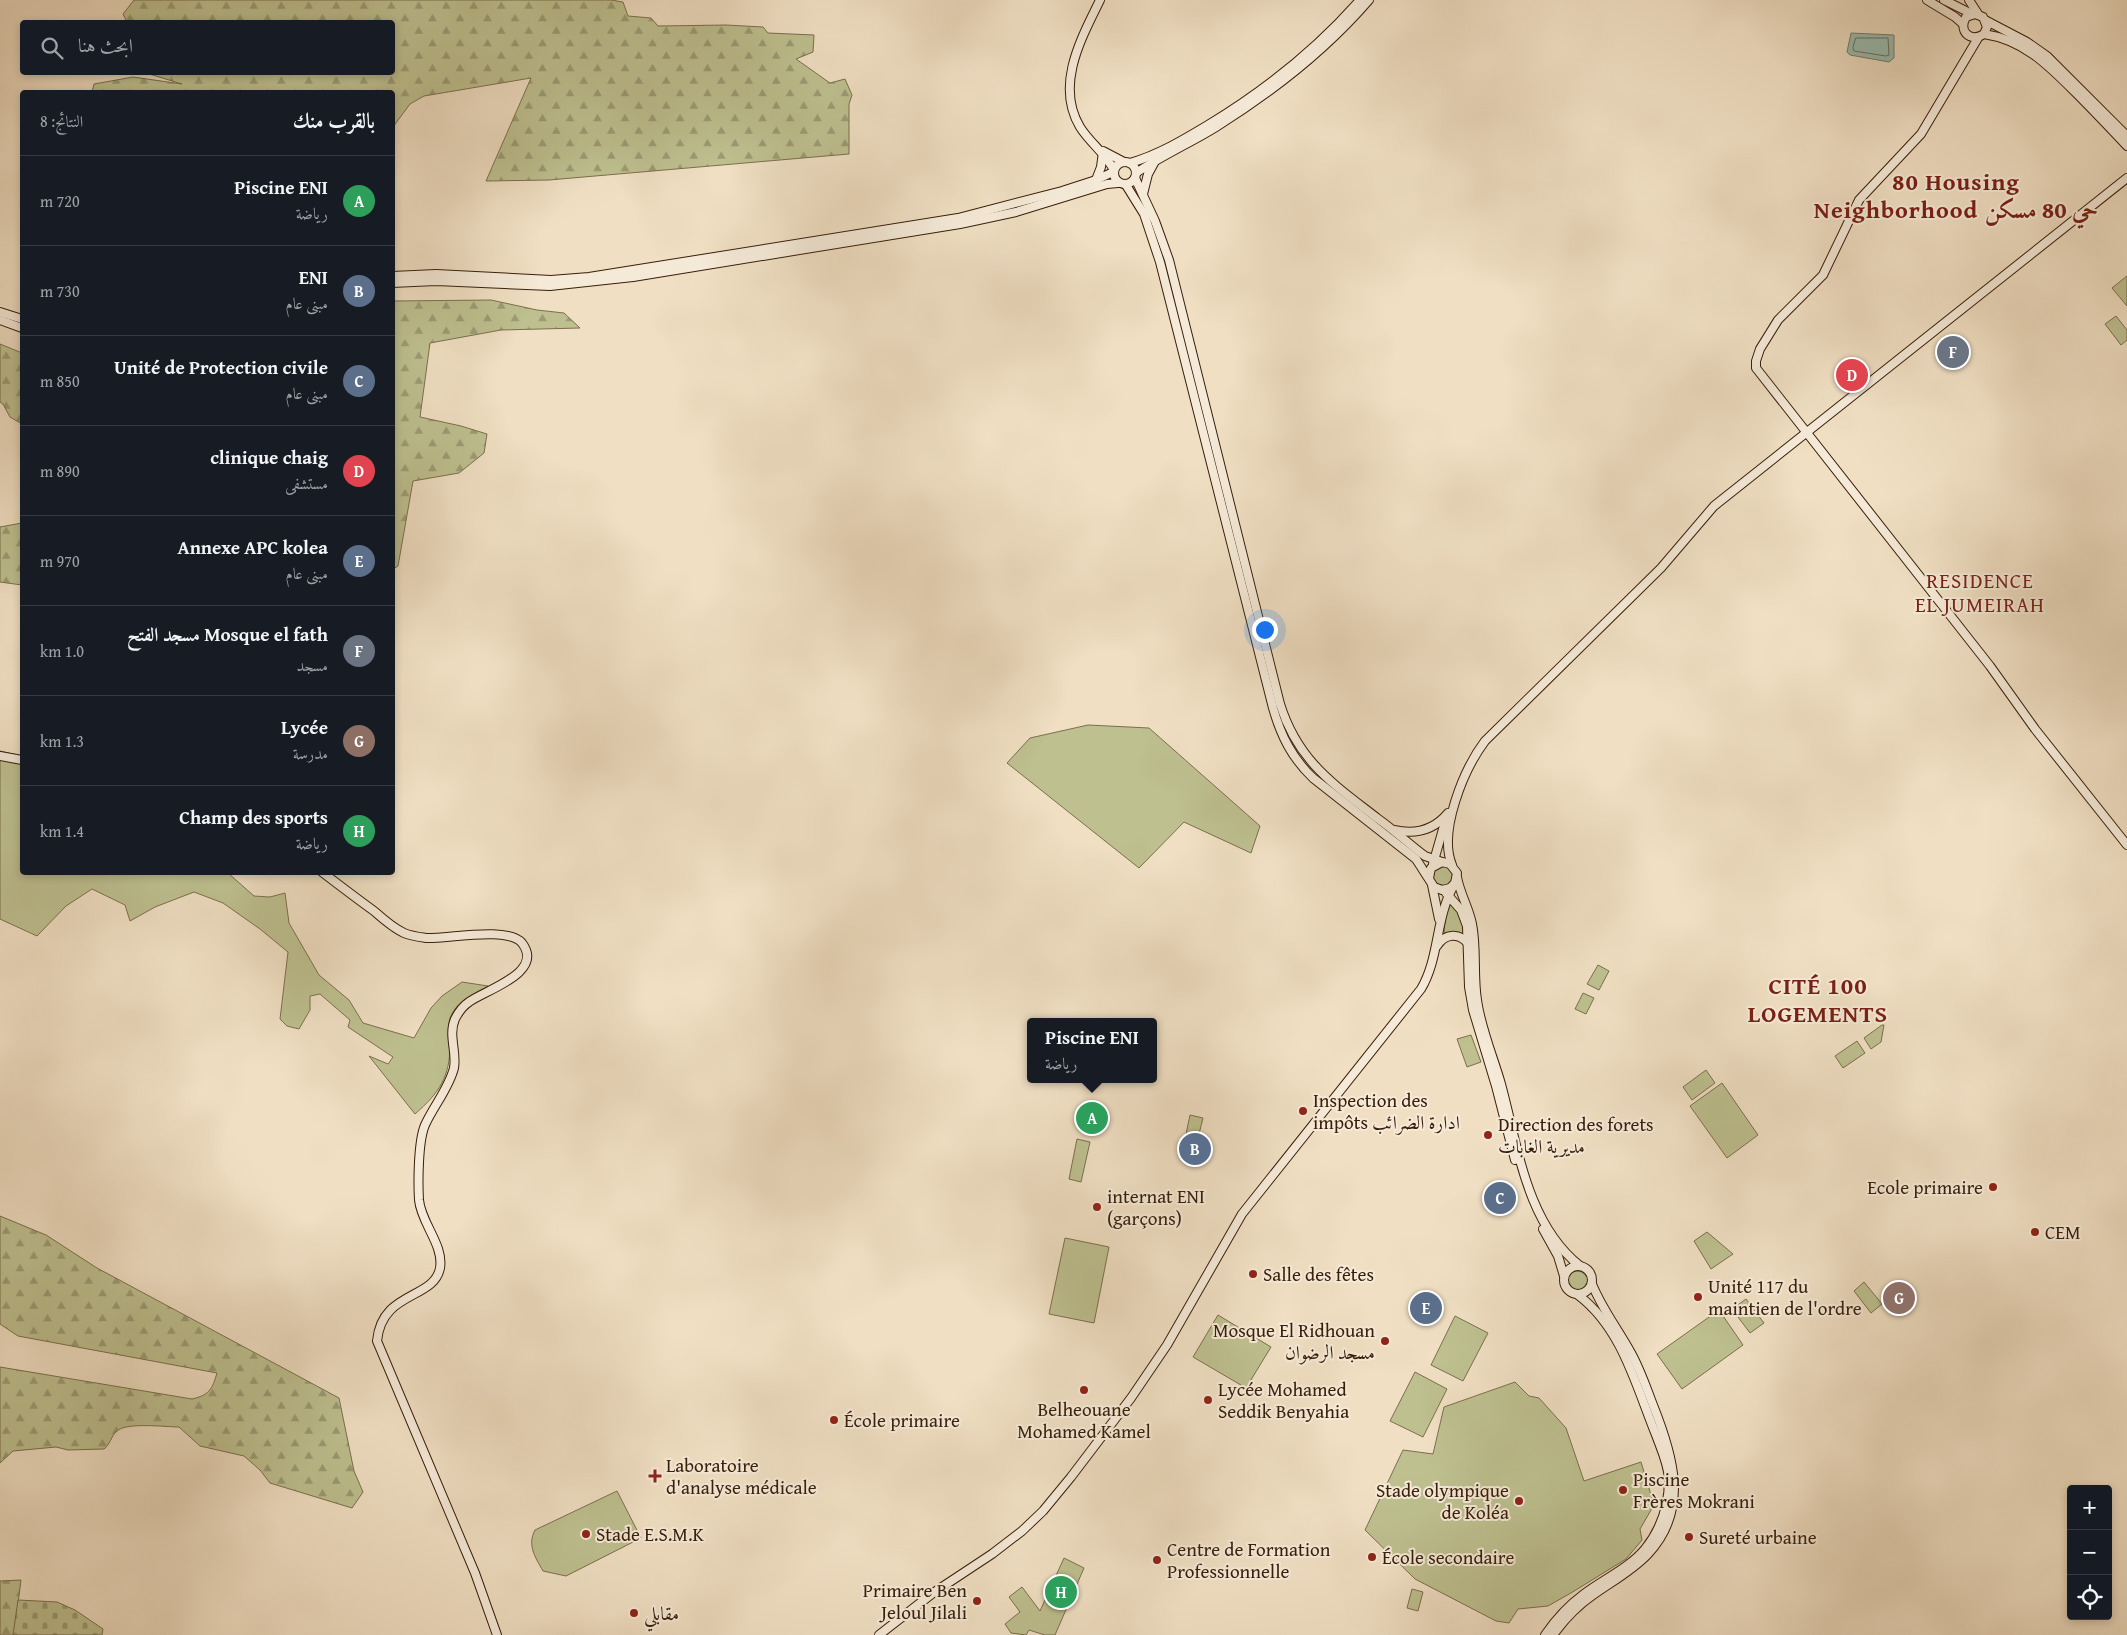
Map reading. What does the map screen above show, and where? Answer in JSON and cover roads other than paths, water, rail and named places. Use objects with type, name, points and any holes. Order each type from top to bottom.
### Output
[{"type":"main road","points":[[1100,0],[1079,43],[1070,73],[1071,103],[1078,122],[1087,137],[1101,150],[1114,170],[1114,178],[1122,184],[1144,214],[1160,262],[1275,714],[1284,739],[1293,755],[1309,774],[1416,859],[1430,882],[1440,922]]},
{"type":"main road","points":[[395,276],[436,274],[551,280],[589,277],[958,218],[1013,205],[1096,180],[1114,170],[1118,164],[1146,158],[1168,148],[1239,105],[1306,53],[1333,29],[1360,0]]},
{"type":"main road","points":[[395,283],[436,281],[550,286],[633,278],[960,224],[1016,212],[1106,184],[1122,184],[1155,162],[1217,126],[1270,90],[1350,22],[1369,0]]},
{"type":"main road","points":[[1927,0],[1963,24],[1966,34],[1966,56]]},
{"type":"main road","points":[[1944,0],[1975,14],[2027,42],[2047,56],[2127,136]]},
{"type":"main road","points":[[1969,0],[1975,14]]},
{"type":"main road","points":[[1963,24],[1966,17],[1975,14]]},
{"type":"main road","points":[[1985,20],[1987,27],[1966,56],[1920,134],[1859,200],[1823,275],[1778,320],[1757,354],[1756,368],[1990,666],[2034,729],[2127,844]]},
{"type":"main road","points":[[1966,34],[1972,38],[1981,36],[2009,40],[2027,49],[2044,61],[2127,146]]},
{"type":"main road","points":[[1101,150],[1134,167],[1143,194],[1156,221],[1168,260],[1285,719],[1294,739],[1314,766],[1330,781],[1420,852],[1436,863],[1452,865]]},
{"type":"main road","points":[[1096,180],[1101,167],[1101,150]]},
{"type":"main road","points":[[1143,194],[1148,174],[1155,162]]},
{"type":"main road","points":[[1553,1635],[1567,1617],[1582,1603],[1623,1575],[1649,1553],[1664,1530],[1673,1502],[1675,1476],[1657,1417],[1633,1356],[1601,1306],[1592,1284],[1590,1272],[1566,1254],[1551,1234],[1534,1201],[1524,1172],[1501,1084],[1480,1018],[1476,991],[1472,924],[1452,865],[1447,841],[1452,813],[1469,767],[1484,740],[1662,568],[1714,506],[2127,178]]},
{"type":"main road","points":[[0,312],[20,318]]},
{"type":"main road","points":[[0,320],[20,327]]},
{"type":"main road","points":[[1430,882],[1448,813],[1463,772],[1474,748],[1484,734],[1664,559],[1677,549]]},
{"type":"main road","points":[[0,756],[20,760]]},
{"type":"main road","points":[[1392,829],[1409,832],[1424,831],[1437,824],[1448,813]]},
{"type":"main road","points":[[326,875],[394,927],[411,936],[433,938],[458,935],[503,936],[521,942],[525,948],[526,957],[520,973],[468,1003],[455,1020],[452,1028],[454,1067],[425,1125],[421,1144],[419,1201],[422,1214],[438,1249],[441,1261],[440,1270],[432,1282],[390,1310],[378,1329],[377,1341],[475,1573],[497,1635]]},
{"type":"main road","points":[[879,1635],[933,1593],[992,1554],[1022,1531],[1043,1511],[1072,1477],[1131,1398],[1167,1345],[1242,1214],[1421,989],[1428,975],[1437,946],[1445,893],[1454,885],[1457,876]]},
{"type":"main road","points":[[1430,882],[1458,904],[1465,916],[1469,945],[1469,987],[1473,1010],[1496,1086],[1514,1158],[1530,1204],[1558,1256],[1566,1288],[1572,1294],[1578,1294],[1585,1292],[1592,1284]]},
{"type":"main road","points":[[1437,946],[1446,937],[1455,935],[1463,938],[1469,945]]},
{"type":"main road","points":[[1564,1276],[1569,1270],[1580,1266]]},
{"type":"main road","points":[[1546,1635],[1553,1624],[1574,1602],[1628,1564],[1644,1550],[1662,1520],[1668,1492],[1667,1468],[1634,1376],[1601,1316],[1578,1294]]},
{"type":"water","points":[[1851,33],[1894,35],[1894,58],[1889,62],[1850,55],[1847,52]]},
{"type":"place","name":"Mosque el fath مسجد الفتح","points":[[1953,352]]},
{"type":"place","name":"clinique chaig","points":[[1852,375]]},
{"type":"place","name":"Inspection des impôts ادارة الضرائب","points":[[1303,1111]]},
{"type":"place","name":"Piscine ENI","points":[[1092,1118]]},
{"type":"place","name":"Direction des forets مديرية الغابات","points":[[1488,1135]]},
{"type":"place","name":"ENI","points":[[1195,1149]]},
{"type":"place","name":"Ecole primaire","points":[[1993,1187]]},
{"type":"place","name":"Unité de Protection civile","points":[[1500,1198]]},
{"type":"place","name":"internat ENI (garçons)","points":[[1097,1207]]},
{"type":"place","name":"CEM","points":[[2035,1232]]},
{"type":"place","name":"Salle des fêtes","points":[[1253,1274]]},
{"type":"place","name":"Unité 117 du maintien de l'ordre","points":[[1698,1297]]},
{"type":"place","name":"Lycée","points":[[1899,1298]]},
{"type":"place","name":"Annexe APC kolea","points":[[1426,1308]]},
{"type":"place","name":"Mosque El Ridhouan مسجد الرضوان","points":[[1385,1341]]},
{"type":"place","name":"Belheouane Mohamed Kamel","points":[[1084,1390]]},
{"type":"place","name":"Lycée Mohamed Seddik Benyahia","points":[[1208,1400]]},
{"type":"place","name":"École primaire","points":[[834,1420]]},
{"type":"place","name":"Laboratoire d'analyse médicale","points":[[655,1476]]},
{"type":"place","name":"Piscine Frères Mokrani","points":[[1623,1490]]},
{"type":"place","name":"Stade olympique de Koléa","points":[[1519,1501]]},
{"type":"place","name":"Stade E.S.M.K","points":[[586,1534]]},
{"type":"place","name":"Sureté urbaine","points":[[1689,1537]]},
{"type":"place","name":"École secondaire","points":[[1372,1557]]},
{"type":"place","name":"Centre de Formation Professionnelle","points":[[1157,1560]]},
{"type":"place","name":"Champ des sports","points":[[1061,1592]]},
{"type":"place","name":"Primaire Ben Jeloul Jilali","points":[[977,1601]]},
{"type":"place","name":"مقابلي","points":[[634,1613]]},
{"type":"district","name":"80 Housing Neighborhood حي 80 مسكن","points":[[1956,196]]},
{"type":"district","name":"RESIDENCE EL JUMEIRAH","points":[[1980,593]]},
{"type":"district","name":"CITÉ 100 LOGEMENTS","points":[[1818,1000]]}]
